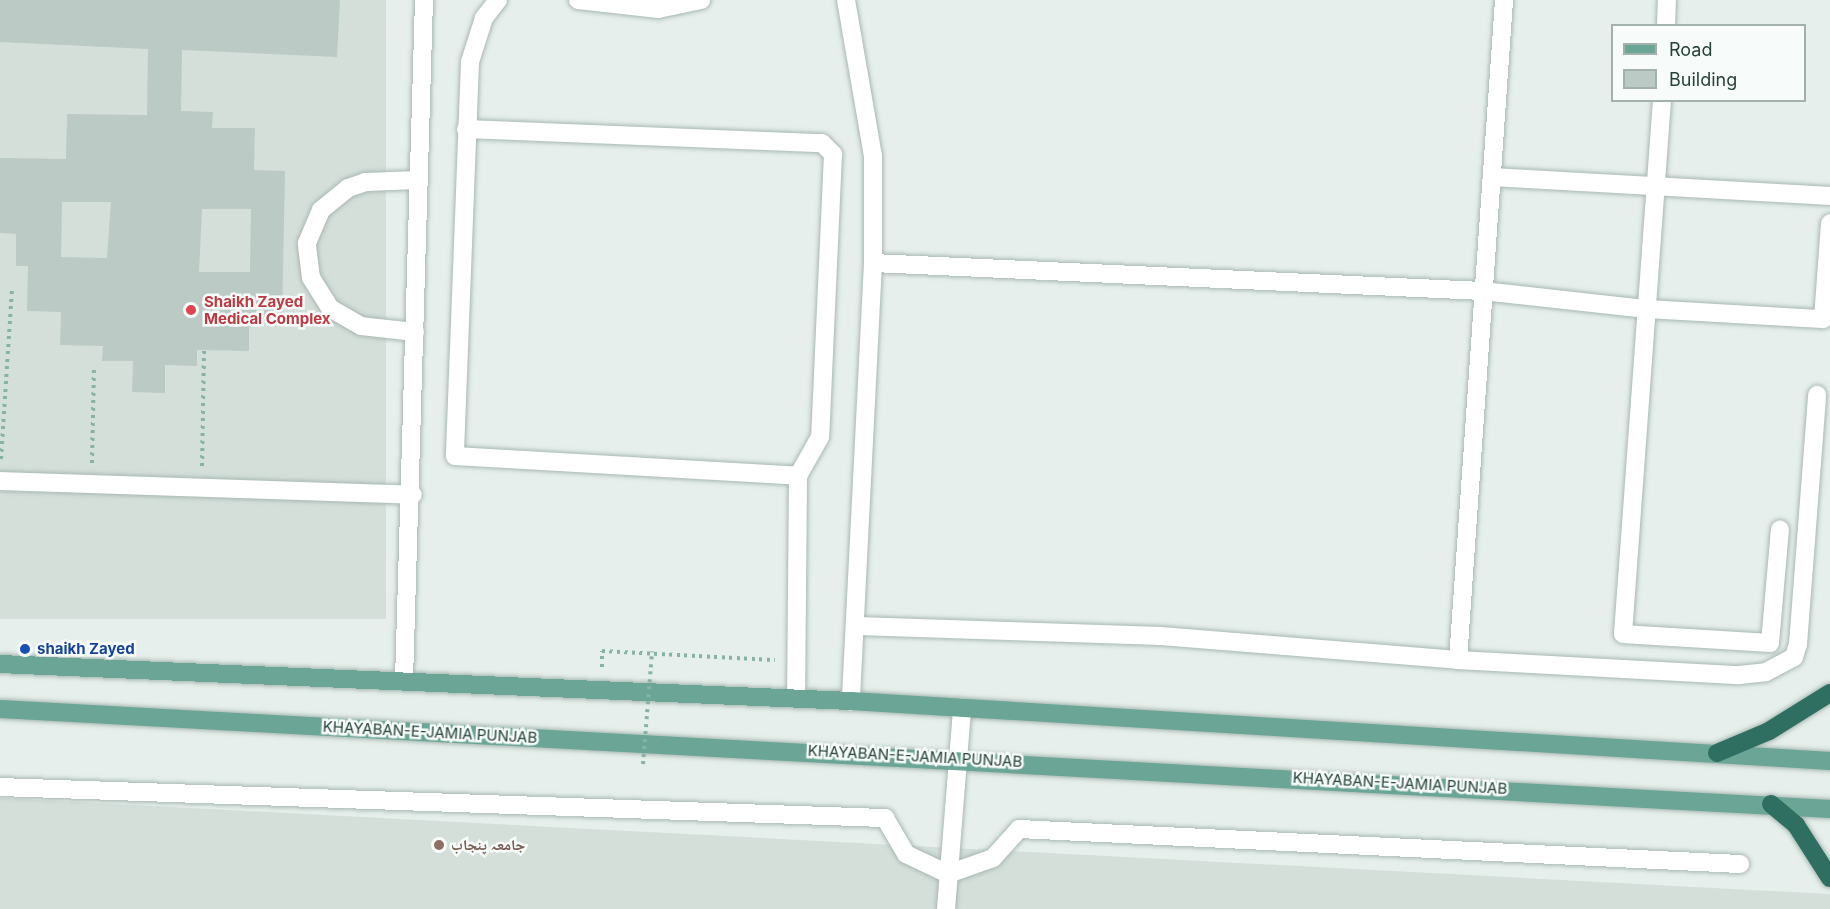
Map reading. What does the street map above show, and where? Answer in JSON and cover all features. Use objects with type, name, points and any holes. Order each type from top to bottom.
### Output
[{"type":"highway","points":[[1717,753],[1769,731],[1830,693]]},
{"type":"highway","points":[[1771,804],[1796,825],[1830,878]]},
{"type":"main road","points":[[0,664],[851,701],[1830,761]]},
{"type":"main road","name":"KHAYABAN-E-JAMIA PUNJAB","points":[[0,710],[958,758],[1830,809]]},
{"type":"street","points":[[404,681],[413,495],[418,180],[424,0]]},
{"type":"street","points":[[498,0],[484,18],[470,62],[455,456],[798,476]]},
{"type":"street","points":[[578,0],[658,9],[701,0]]},
{"type":"street","points":[[846,0],[873,156],[873,263],[857,626],[851,701]]},
{"type":"street","points":[[1458,660],[1504,0]]},
{"type":"street","points":[[1666,24],[1667,0]]},
{"type":"street","points":[[1662,102],[1623,634],[1770,643],[1780,529]]},
{"type":"street","points":[[466,129],[822,143],[833,154],[820,437],[798,476],[796,699]]},
{"type":"street","points":[[1492,177],[1657,189],[1830,195]]},
{"type":"street","points":[[415,332],[361,326],[330,308],[311,279],[307,243],[321,210],[348,188],[365,182],[418,180]]},
{"type":"street","points":[[873,263],[1483,291],[1647,309],[1823,319],[1830,223]]},
{"type":"street","points":[[857,626],[1161,636],[1458,660],[1739,675],[1766,672],[1794,657],[1816,395]]},
{"type":"street","points":[[0,481],[413,495]]},
{"type":"street","points":[[946,909],[962,708]]},
{"type":"street","points":[[0,787],[885,818],[906,854],[948,874],[993,858],[1019,829],[1740,864]]},
{"type":"path","points":[[0,481],[12,288]]},
{"type":"path","points":[[201,488],[204,351]]},
{"type":"path","points":[[92,484],[94,369]]},
{"type":"path","points":[[602,651],[652,651],[747,661]]},
{"type":"path","points":[[644,764],[652,651]]},
{"type":"shaded area","name":"Shaikh Zayed Medical Complex","points":[[0,0],[386,0],[386,619],[0,619]]},
{"type":"shaded area","name":"جامعہ پنجاب","points":[[0,798],[1830,894],[1830,909],[0,909]]},
{"type":"building","points":[[0,0],[340,0],[337,57],[182,50],[181,111],[213,112],[212,128],[255,128],[254,170],[285,171],[282,322],[249,322],[249,351],[197,350],[197,366],[165,365],[165,393],[132,392],[133,361],[102,361],[103,346],[60,345],[61,312],[27,311],[28,266],[16,266],[16,234],[0,233],[0,158],[66,159],[67,114],[147,115],[148,49],[0,42]],"holes":[[[62,202],[111,202],[107,258],[61,257]],[[202,209],[251,209],[250,272],[199,272]]]},
{"type":"place","name":"Shaikh Zayed Medical Complex","points":[[191,310]]},
{"type":"place","name":"shaikh Zayed","points":[[25,649]]},
{"type":"place","name":"جامعہ پنجاب","points":[[439,845]]}]
